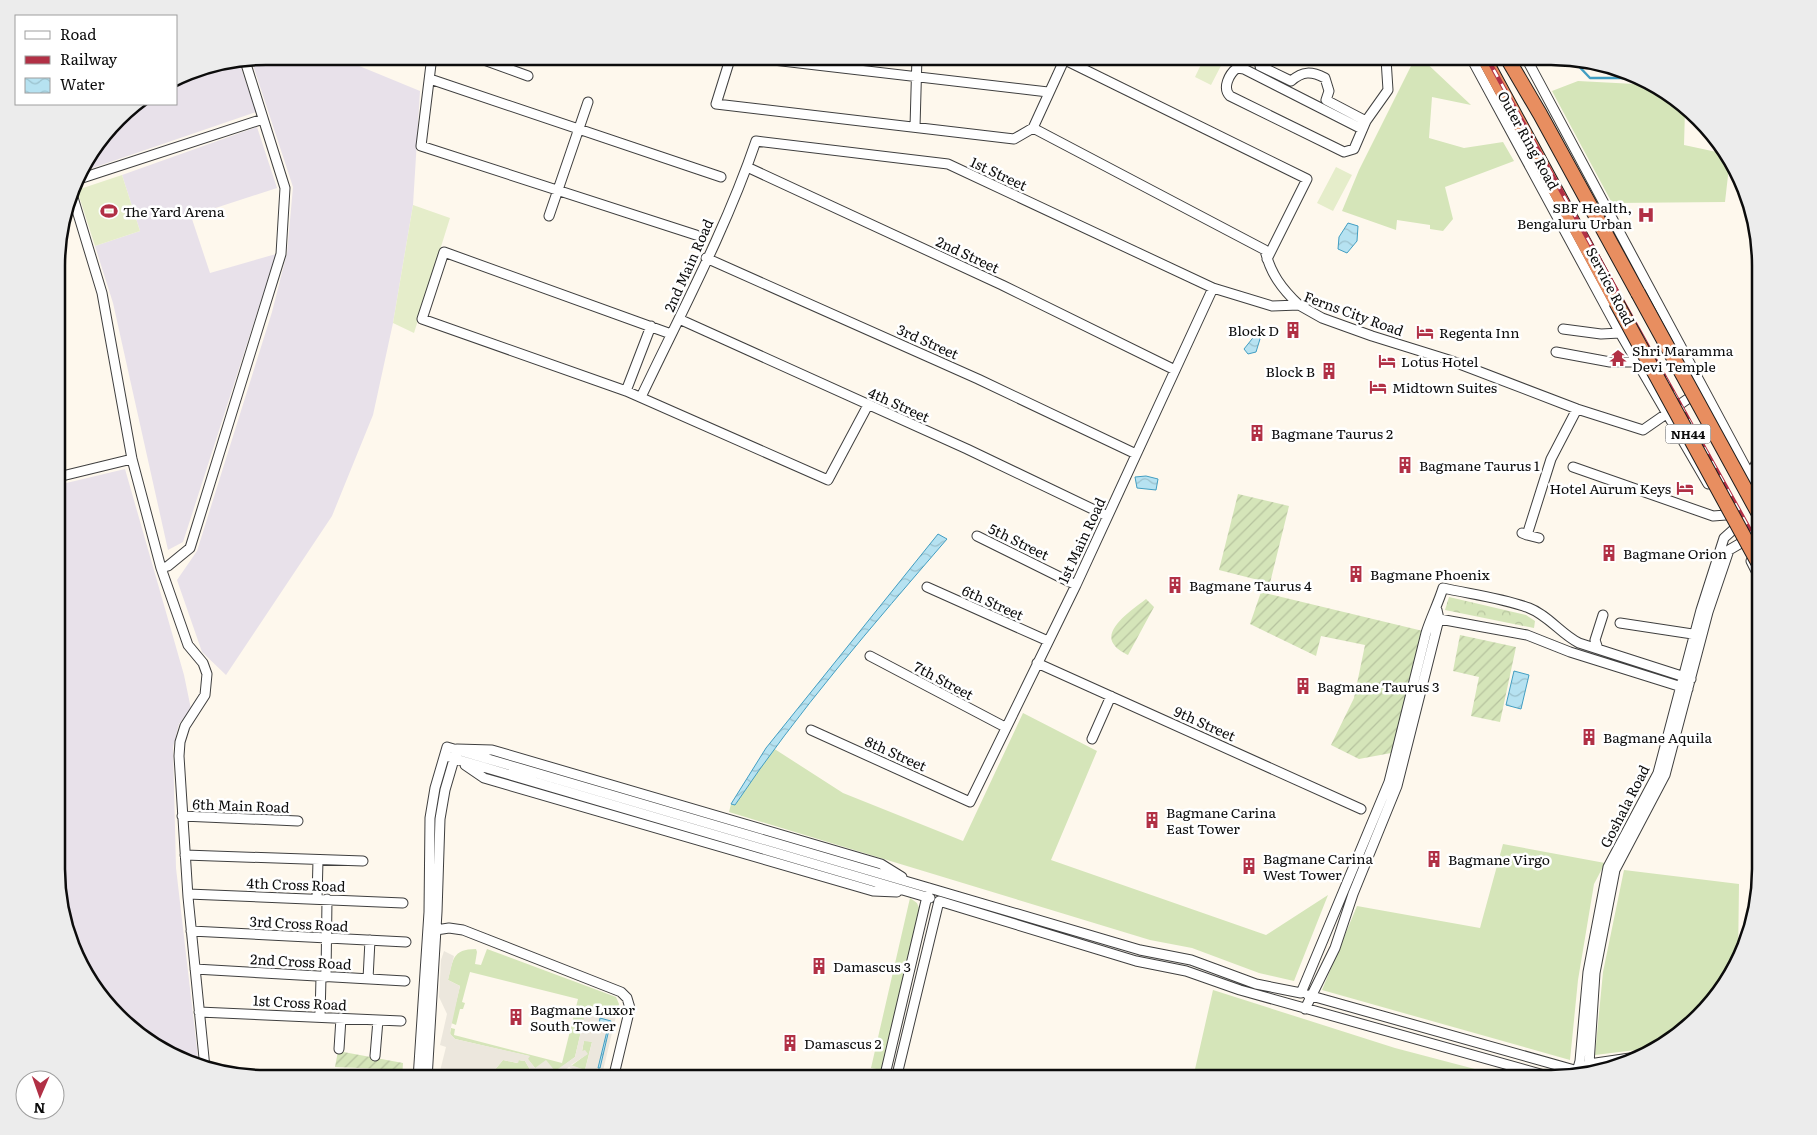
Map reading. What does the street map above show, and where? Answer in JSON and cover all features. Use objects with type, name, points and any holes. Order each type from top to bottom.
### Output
[{"type":"highway","name":"Outer Ring Road","points":[[1488,65],[1752,557]]},
{"type":"highway","name":"Outer Ring Road","points":[[1511,65],[1752,501]]},
{"type":"street","points":[[431,65],[421,146],[696,235]]},
{"type":"street","points":[[498,65],[528,76]]},
{"type":"street","points":[[728,65],[716,104],[1014,139],[1033,128],[1062,65]]},
{"type":"street","points":[[814,65],[1048,92]]},
{"type":"street","points":[[915,127],[916,65]]},
{"type":"street","points":[[1079,65],[1307,179],[1267,259]]},
{"type":"street","points":[[1260,65],[1273,78],[1291,81],[1299,74],[1312,72],[1325,78],[1329,92],[1326,100],[1364,125]]},
{"type":"street","points":[[1364,125],[1273,78],[1244,68],[1237,68],[1226,87],[1227,93],[1344,152],[1354,149],[1364,125],[1388,90],[1386,65]]},
{"type":"street","name":"Service Road","points":[[1475,65],[1620,333],[1741,544],[1752,559]]},
{"type":"street","points":[[1530,65],[1702,390],[1752,480]]},
{"type":"street","points":[[161,568],[168,566],[190,548],[281,254],[286,188],[246,66]]},
{"type":"street","points":[[430,79],[720,177]]},
{"type":"street","points":[[550,216],[588,102]]},
{"type":"street","points":[[86,177],[263,119]]},
{"type":"street","points":[[1033,128],[1265,250],[1268,265],[1284,291],[1298,305]]},
{"type":"street","name":"2nd Main Road","points":[[641,397],[679,319],[747,167],[756,141]]},
{"type":"street","name":"1st Street","points":[[756,141],[948,164],[1213,288],[1226,292]]},
{"type":"street","name":"2nd Street","points":[[747,167],[1002,285],[1175,370]]},
{"type":"street","points":[[75,204],[102,293],[132,459],[161,568],[188,645],[202,663],[207,681],[206,695],[186,726],[180,742],[182,816],[204,1060]]},
{"type":"street","points":[[671,334],[444,252],[422,319],[626,391],[828,480],[868,405]]},
{"type":"street","name":"3rd Street","points":[[706,258],[978,379],[1136,454]]},
{"type":"street","name":"1st Main Road","points":[[970,802],[1076,585],[1213,288]]},
{"type":"street","name":"Ferns City Road","points":[[1226,292],[1272,306],[1298,305],[1339,324],[1449,360],[1576,409],[1643,430],[1667,414]]},
{"type":"street","name":"4th Street","points":[[679,319],[1107,516]]},
{"type":"street","points":[[626,391],[651,326]]},
{"type":"street","points":[[1564,329],[1601,334],[1620,333]]},
{"type":"street","points":[[1556,352],[1610,362],[1638,362]]},
{"type":"street","points":[[1667,414],[1702,390]]},
{"type":"street","points":[[1539,538],[1525,534],[1551,459],[1576,409]]},
{"type":"street","points":[[65,475],[132,459]]},
{"type":"street","points":[[1573,467],[1712,516],[1726,515]]},
{"type":"street","name":"Goshala Road","points":[[1582,1067],[1588,972],[1612,869],[1658,773],[1686,688],[1724,538],[1734,529]]},
{"type":"street","name":"5th Street","points":[[976,536],[1076,585]]},
{"type":"street","name":"Goshala Road","points":[[1699,635],[1729,550],[1741,544]]},
{"type":"street","name":"6th Street","points":[[927,587],[1048,641]]},
{"type":"street","points":[[1306,1009],[1334,948],[1353,894],[1397,786],[1442,588],[1530,608],[1546,618],[1567,638],[1598,650],[1688,678]]},
{"type":"street","points":[[1436,615],[1526,635],[1570,652],[1686,688]]},
{"type":"street","points":[[1295,1006],[1389,782],[1436,615]]},
{"type":"street","points":[[1598,650],[1595,640],[1603,615]]},
{"type":"street","points":[[1620,624],[1699,635]]},
{"type":"street","name":"7th Street","points":[[870,656],[1005,727]]},
{"type":"street","name":"9th Street","points":[[1037,663],[1361,809]]},
{"type":"street","points":[[1092,739],[1111,696]]},
{"type":"street","name":"8th Street","points":[[811,730],[970,802]]},
{"type":"street","points":[[452,755],[492,750],[881,864],[912,883]]},
{"type":"street","points":[[452,755],[912,883],[929,888],[940,896],[1136,961],[1186,971],[1240,990],[1526,1070]]},
{"type":"street","points":[[452,755],[484,778],[873,892],[910,892]]},
{"type":"street","points":[[428,1070],[440,820],[452,755]]},
{"type":"street","points":[[419,1070],[429,912],[430,818],[435,788],[452,755]]},
{"type":"street","points":[[493,765],[926,897],[940,896],[1140,950],[1191,960],[1256,984],[1313,996],[1576,1068]]},
{"type":"street","name":"6th Main Road","points":[[182,816],[298,821]]},
{"type":"street","points":[[185,855],[363,861]]},
{"type":"street","points":[[317,899],[318,860]]},
{"type":"street","name":"Goshala Road","points":[[1582,1067],[1612,869]]},
{"type":"street","points":[[886,1070],[929,888]]},
{"type":"street","name":"4th Cross Road","points":[[188,894],[403,902]]},
{"type":"street","points":[[898,1070],[940,896]]},
{"type":"street","points":[[320,1017],[327,938],[327,899]]},
{"type":"street","points":[[436,930],[449,928],[463,930],[621,992],[627,998],[630,1008],[615,1070]]},
{"type":"street","name":"3rd Cross Road","points":[[191,931],[406,942]]},
{"type":"street","points":[[368,979],[370,940]]},
{"type":"street","name":"2nd Cross Road","points":[[195,969],[405,981]]},
{"type":"street","name":"1st Cross Road","points":[[199,1012],[401,1021]]},
{"type":"street","points":[[339,1049],[341,1018]]},
{"type":"street","points":[[375,1056],[378,1020]]},
{"type":"shaded area","points":[[253,65],[357,65],[420,91],[413,205],[393,323],[373,415],[332,516],[226,675],[202,652],[177,580],[197,551],[272,312],[287,253],[293,187]]},
{"type":"shaded area","points":[[241,67],[256,112],[90,169],[115,133],[133,115],[146,105],[178,105],[178,86],[189,80],[214,72]]},
{"type":"shaded area","points":[[257,127],[277,188],[191,216],[210,273],[276,254],[183,542],[168,550],[113,303],[95,246],[140,231],[122,175]]},
{"type":"shaded area","points":[[125,469],[184,675],[191,709],[179,724],[173,747],[176,868],[198,1058],[154,1036],[133,1020],[115,1002],[92,970],[80,946],[72,921],[65,882],[65,483]]},
{"type":"shaded area","points":[[444,951],[454,956],[448,980],[460,986],[450,1032],[451,1035],[455,1039],[530,1056],[528,1059],[535,1068],[546,1060],[554,1070],[530,1070],[525,1061],[519,1060],[518,1063],[503,1060],[495,1070],[440,1070],[446,1047],[440,1045],[447,1014],[439,997],[441,960]]},
{"type":"shaded area","points":[[587,1005],[617,1012],[603,1070],[585,1070],[574,1070],[569,1067],[565,1070],[556,1070],[575,1057]],"holes":[[[584,1041],[592,1042],[585,1070],[571,1065],[588,1054],[585,1050],[582,1051]]]},
{"type":"green space","points":[[1201,65],[1221,65],[1211,85],[1195,77]]},
{"type":"green space","points":[[1412,65],[1429,65],[1471,105],[1432,97],[1429,138],[1464,148],[1503,142],[1514,161],[1445,187],[1453,219],[1443,231],[1430,229],[1430,225],[1397,220],[1396,230],[1342,211],[1359,170]]},
{"type":"green space","points":[[1578,81],[1636,84],[1663,99],[1685,116],[1684,145],[1716,152],[1718,154],[1728,172],[1725,202],[1612,203],[1552,91]]},
{"type":"green space","points":[[1336,167],[1352,175],[1333,211],[1317,203]]},
{"type":"green space","name":"The Yard Arena","points":[[122,175],[140,231],[95,246],[78,194],[80,189]]},
{"type":"green space","points":[[413,205],[450,218],[414,333],[393,323]]},
{"type":"green space","points":[[1238,494],[1289,506],[1270,583],[1219,570]]},
{"type":"green space","points":[[1261,592],[1423,631],[1391,753],[1359,759],[1331,745],[1354,698],[1365,645],[1321,636],[1316,656],[1250,624]]},
{"type":"green space","points":[[1449,597],[1526,615],[1535,621],[1534,628],[1445,610]]},
{"type":"green space","points":[[1146,599],[1154,607],[1128,655],[1115,646],[1112,640],[1112,633],[1115,626],[1127,614]]},
{"type":"green space","points":[[1460,635],[1516,647],[1500,722],[1471,716],[1479,677],[1453,671]]},
{"type":"green space","points":[[1023,713],[1097,751],[1051,860],[1266,935],[1328,895],[1294,981],[1259,973],[1192,948],[1150,940],[729,812],[731,804],[735,805],[773,748],[843,793],[963,841]]},
{"type":"green space","points":[[1503,844],[1605,863],[1594,884],[1578,980],[1570,1060],[1322,990],[1357,906],[1480,928]]},
{"type":"green space","points":[[1624,870],[1739,884],[1738,942],[1725,970],[1702,1002],[1684,1020],[1663,1036],[1639,1050],[1595,1055],[1603,972]]},
{"type":"green space","points":[[910,898],[917,903],[920,910],[882,1070],[871,1068]]},
{"type":"green space","points":[[476,949],[475,964],[481,965],[487,949],[616,997],[619,1004],[617,1012],[587,1006],[575,1057],[558,1070],[535,1068],[527,1058],[529,1056],[455,1039],[450,1034],[451,1028],[455,1029],[454,1035],[562,1063],[578,999],[470,972],[462,1002],[465,1003],[463,1009],[460,1009],[456,1025],[451,1023],[460,986],[448,980],[455,957],[462,951]]},
{"type":"green space","points":[[1213,990],[1395,1048],[1479,1070],[1195,1070]]},
{"type":"green space","points":[[584,1040],[592,1042],[585,1070],[571,1066],[587,1054],[582,1052]]},
{"type":"green space","points":[[338,1051],[403,1063],[403,1070],[335,1067]]},
{"type":"green space","points":[[503,1060],[517,1063],[518,1060],[525,1061],[530,1070],[495,1070]]},
{"type":"water","points":[[1348,223],[1358,226],[1357,241],[1347,253],[1338,249],[1339,237]]},
{"type":"water","points":[[1256,334],[1260,339],[1256,352],[1248,354],[1244,349]]},
{"type":"water","points":[[1146,476],[1158,479],[1156,490],[1137,488],[1135,477]]},
{"type":"water","points":[[938,534],[947,539],[810,702],[735,805],[731,804],[766,748]]},
{"type":"water","points":[[1514,671],[1529,675],[1521,709],[1506,705]]},
{"type":"water","points":[[600,1018],[611,1021],[600,1068],[598,1068],[607,1031],[605,1028],[598,1029]]},
{"type":"waterway","points":[[1580,67],[1590,78],[1622,78]]},
{"type":"railway","points":[[1491,65],[1752,534]]},
{"type":"place","name":"The Yard Arena","points":[[109,211]]},
{"type":"place","name":"SBF Health, Bengaluru Urban","points":[[1646,215]]},
{"type":"place","name":"Block D","points":[[1293,330]]},
{"type":"place","name":"Regenta Inn","points":[[1425,332]]},
{"type":"place","name":"Shri Maramma Devi Temple","points":[[1618,358]]},
{"type":"place","name":"Lotus Hotel","points":[[1387,361]]},
{"type":"place","name":"Block B","points":[[1329,371]]},
{"type":"place","name":"Midtown Suites","points":[[1378,387]]},
{"type":"place","name":"Bagmane Taurus 2","points":[[1257,433]]},
{"type":"place","name":"Bagmane Taurus 1","points":[[1405,465]]},
{"type":"place","name":"Hotel Aurum Keys","points":[[1685,488]]},
{"type":"place","name":"Bagmane Orion","points":[[1609,553]]},
{"type":"place","name":"Bagmane Phoenix","points":[[1356,574]]},
{"type":"place","name":"Bagmane Taurus 4","points":[[1175,585]]},
{"type":"place","name":"Bagmane Taurus 3","points":[[1303,686]]},
{"type":"place","name":"Bagmane Aquila","points":[[1589,737]]},
{"type":"place","name":"Bagmane Carina East Tower","points":[[1152,820]]},
{"type":"place","name":"Bagmane Virgo","points":[[1434,859]]},
{"type":"place","name":"Bagmane Carina West Tower","points":[[1249,866]]},
{"type":"place","name":"Damascus 3","points":[[819,966]]},
{"type":"place","name":"Bagmane Luxor South Tower","points":[[516,1017]]},
{"type":"place","name":"Damascus 2","points":[[790,1043]]}]
